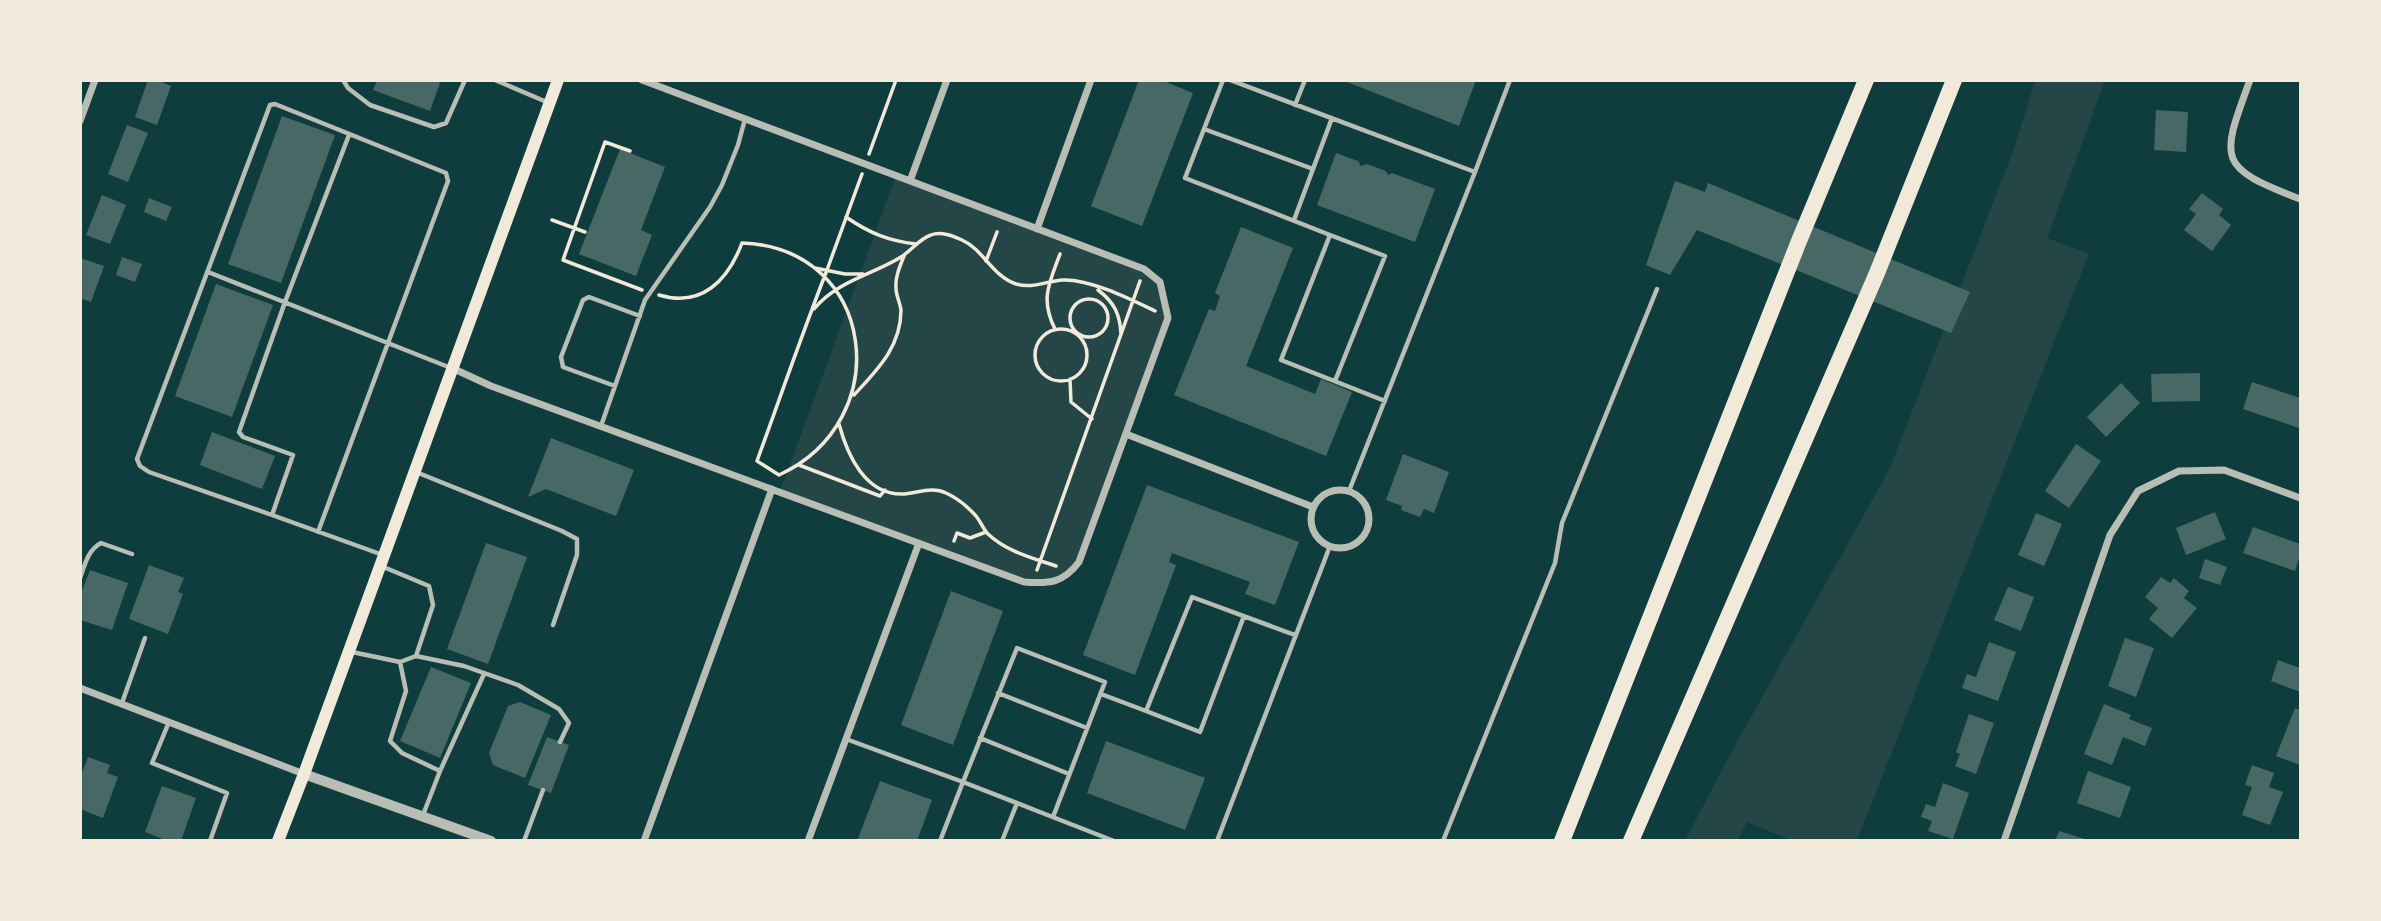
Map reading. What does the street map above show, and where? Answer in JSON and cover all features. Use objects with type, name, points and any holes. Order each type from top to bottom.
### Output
[{"type":"highway","points":[[1562,841],[1866,80]]},
{"type":"highway","points":[[1631,841],[1872,285],[1956,80]]},
{"type":"main road","points":[[278,841],[558,80]]},
{"type":"street","points":[[80,121],[95,80]]},
{"type":"street","points":[[452,368],[491,386],[1024,582],[1050,583],[1072,572],[1079,562],[1168,318],[1160,282],[1144,269],[642,80]]},
{"type":"street","points":[[910,181],[947,80]]},
{"type":"street","points":[[1037,229],[1091,80]]},
{"type":"street","points":[[2250,80],[2232,131],[2231,149],[2234,162],[2254,180],[2301,199]]},
{"type":"street","points":[[1126,434],[1313,507]]},
{"type":"street","points":[[2004,841],[2110,535],[2138,491],[2179,471],[2224,470],[2301,498]]},
{"type":"street","points":[[644,841],[772,489]]},
{"type":"street","points":[[1341,489],[1349,491],[1364,502],[1368,510],[1367,529],[1363,537],[1348,547],[1329,546],[1321,542],[1311,526],[1313,507],[1324,494],[1341,489]]},
{"type":"street","points":[[808,841],[919,543]]},
{"type":"street","points":[[80,688],[304,774],[491,841]]},
{"type":"lane","points":[[343,80],[348,88],[370,105],[434,127],[446,123],[465,80]]},
{"type":"lane","points":[[495,80],[550,103]]},
{"type":"lane","points":[[1223,80],[1185,178],[1384,256],[1335,381]]},
{"type":"lane","points":[[1230,80],[1244,83],[1295,105],[1475,172]]},
{"type":"lane","points":[[1295,105],[1305,80]]},
{"type":"lane","points":[[1349,491],[1510,80]]},
{"type":"lane","points":[[318,532],[448,181],[446,173],[275,104],[270,105],[137,459],[140,466],[149,471],[318,532],[429,586],[433,606],[416,656]]},
{"type":"lane","points":[[601,426],[650,293],[723,185],[745,118]]},
{"type":"lane","points":[[1294,220],[1332,118]]},
{"type":"lane","points":[[1204,130],[1313,169]]},
{"type":"lane","points":[[272,515],[293,455],[243,437],[239,432],[349,135]]},
{"type":"lane","points":[[1330,235],[1281,360],[1385,401]]},
{"type":"lane","points":[[208,272],[452,368]]},
{"type":"lane","points":[[1443,841],[1555,563],[1562,523],[1657,289]]},
{"type":"lane","points":[[615,386],[563,367],[561,358],[583,300],[589,297],[640,316]]},
{"type":"lane","points":[[415,472],[577,539],[577,555],[553,625]]},
{"type":"lane","points":[[80,578],[94,547],[101,543],[132,554]]},
{"type":"lane","points":[[1217,841],[1329,546]]},
{"type":"lane","points":[[1146,711],[1192,597],[1295,635]]},
{"type":"lane","points":[[1101,694],[1200,732],[1244,616]]},
{"type":"lane","points":[[122,704],[145,638]]},
{"type":"lane","points":[[940,841],[1017,648],[1105,682],[1053,817]]},
{"type":"lane","points":[[349,651],[400,662],[416,656],[464,666],[518,685],[559,709],[569,723],[560,742]]},
{"type":"lane","points":[[400,662],[406,691],[390,741],[402,753],[440,771]]},
{"type":"lane","points":[[423,816],[440,771],[484,674]]},
{"type":"lane","points":[[998,693],[1087,728]]},
{"type":"lane","points":[[169,722],[152,763],[227,793],[209,841]]},
{"type":"lane","points":[[980,738],[1069,774]]},
{"type":"lane","points":[[846,739],[1114,841]]},
{"type":"lane","points":[[524,841],[543,790]]},
{"type":"lane","points":[[1002,841],[1017,803]]},
{"type":"path","points":[[630,151],[605,142],[563,260],[674,300],[693,297],[726,276],[742,243],[762,244],[784,250],[813,268],[824,277],[836,290],[851,315],[857,372],[852,397],[839,424],[822,445],[799,466],[779,475],[757,461],[824,277],[827,270],[846,216],[866,164],[896,80]]},
{"type":"path","points":[[846,216],[865,230],[882,237],[916,244]]},
{"type":"path","points":[[552,220],[585,232]]},
{"type":"path","points":[[986,261],[997,232]]},
{"type":"path","points":[[811,313],[822,300],[836,290],[904,256],[932,234],[944,233],[975,247],[999,276],[1016,284],[1034,286],[1063,280],[1134,301],[1168,318]]},
{"type":"path","points":[[1055,329],[1046,308],[1046,298],[1060,254]]},
{"type":"path","points":[[852,397],[888,357],[896,342],[901,306],[896,290],[897,275],[904,256]]},
{"type":"path","points":[[813,268],[864,274]]},
{"type":"path","points":[[1033,583],[1144,269]]},
{"type":"path","points":[[1094,287],[1108,298],[1117,311],[1121,336]]},
{"type":"path","points":[[1079,335],[1064,329],[1055,329],[1041,338],[1036,345],[1036,362],[1046,376],[1062,381],[1070,379],[1083,368],[1086,351],[1079,335],[1071,326],[1070,313],[1077,302],[1089,299],[1101,303],[1108,314],[1107,327],[1091,338],[1079,335]]},
{"type":"path","points":[[1070,379],[1071,402],[1092,419]]},
{"type":"path","points":[[839,424],[852,463],[868,480],[885,490],[902,494],[923,490],[943,491],[962,502],[976,516],[986,532],[1012,551],[1072,572]]},
{"type":"path","points":[[799,466],[880,496],[885,490]]},
{"type":"path","points":[[954,541],[957,533],[970,538],[986,532]]},
{"type":"shaded area","points":[[2035,81],[2105,81],[2047,238],[2089,254],[1857,840],[1791,840],[1747,822],[1738,840],[1685,841],[1726,762],[1890,468],[2014,149]]},
{"type":"shaded area","points":[[896,176],[1144,269],[1160,282],[1168,318],[1079,562],[1050,583],[1024,582],[780,492]]},
{"type":"building","points":[[148,80],[157,80],[171,86],[157,125],[135,117]]},
{"type":"building","points":[[377,80],[435,80],[440,83],[430,111],[373,90]]},
{"type":"building","points":[[1139,80],[1161,80],[1193,93],[1142,226],[1091,206]]},
{"type":"building","points":[[1342,80],[1476,80],[1459,126]]},
{"type":"building","points":[[2156,110],[2188,112],[2186,152],[2154,150]]},
{"type":"building","points":[[282,116],[335,135],[281,283],[228,264]]},
{"type":"building","points":[[127,125],[148,133],[128,182],[108,174]]},
{"type":"building","points":[[620,149],[665,167],[641,230],[652,235],[636,276],[579,254]]},
{"type":"building","points":[[1336,153],[1358,161],[1361,166],[1367,164],[1386,171],[1388,175],[1392,173],[1435,189],[1415,242],[1317,205]]},
{"type":"building","points":[[1675,181],[1705,192],[1708,183],[1970,292],[1951,333],[1697,230],[1670,275],[1646,265]]},
{"type":"building","points":[[2202,193],[2223,209],[2219,215],[2231,225],[2212,251],[2184,230],[2196,214],[2189,209]]},
{"type":"building","points":[[102,195],[126,205],[110,244],[86,235]]},
{"type":"building","points":[[149,198],[172,207],[166,221],[144,212]]},
{"type":"building","points":[[1241,227],[1293,248],[1246,366],[1315,394],[1321,379],[1352,392],[1326,456],[1174,395],[1209,309],[1215,311],[1220,296],[1215,293]]},
{"type":"building","points":[[122,257],[142,264],[135,282],[116,275]]},
{"type":"building","points":[[80,258],[104,266],[91,302],[80,298]]},
{"type":"building","points":[[216,284],[273,305],[232,417],[175,396]]},
{"type":"building","points":[[2200,373],[2200,401],[2152,402],[2151,374]]},
{"type":"building","points":[[2252,382],[2300,398],[2299,428],[2243,409]]},
{"type":"building","points":[[2121,383],[2140,403],[2106,437],[2087,417]]},
{"type":"building","points":[[212,432],[275,456],[262,489],[200,465]]},
{"type":"building","points":[[551,438],[634,470],[616,516],[546,489],[528,497]]},
{"type":"building","points":[[2076,444],[2101,461],[2069,508],[2045,491]]},
{"type":"building","points":[[1403,454],[1449,472],[1434,513],[1424,509],[1420,517],[1401,510],[1402,506],[1386,500]]},
{"type":"building","points":[[1147,485],[1299,542],[1275,605],[1245,594],[1250,582],[1172,553],[1169,562],[1176,565],[1135,675],[1083,655]]},
{"type":"building","points":[[2215,512],[2226,539],[2186,555],[2176,528]]},
{"type":"building","points":[[2036,513],[2062,524],[2044,566],[2018,555]]},
{"type":"building","points":[[2253,527],[2300,544],[2295,571],[2243,553]]},
{"type":"building","points":[[486,543],[527,557],[488,664],[447,649]]},
{"type":"building","points":[[2205,559],[2227,567],[2220,585],[2199,578]]},
{"type":"building","points":[[149,565],[184,578],[178,592],[183,594],[168,634],[129,619]]},
{"type":"building","points":[[90,570],[128,583],[112,630],[80,620],[80,596]]},
{"type":"building","points":[[2161,577],[2170,583],[2174,578],[2189,591],[2184,598],[2197,608],[2172,638],[2149,619],[2158,608],[2145,597]]},
{"type":"building","points":[[2008,587],[2034,597],[2021,631],[1994,620]]},
{"type":"building","points":[[951,591],[1003,611],[953,745],[901,725]]},
{"type":"building","points":[[2125,638],[2154,648],[2136,697],[2108,686]]},
{"type":"building","points":[[1989,642],[2016,652],[1998,701],[1962,688],[1967,674],[1976,677]]},
{"type":"building","points":[[2278,660],[2300,668],[2300,692],[2271,681]]},
{"type":"building","points":[[431,667],[471,683],[440,758],[400,741]]},
{"type":"building","points":[[520,702],[551,715],[525,778],[493,765],[489,753],[508,706]]},
{"type":"building","points":[[2104,704],[2131,715],[2129,719],[2152,728],[2145,746],[2123,737],[2112,765],[2084,754]]},
{"type":"building","points":[[2295,708],[2300,710],[2300,765],[2276,756]]},
{"type":"building","points":[[1969,714],[1994,723],[1976,774],[1955,766],[1960,754],[1956,752]]},
{"type":"building","points":[[547,737],[569,745],[551,793],[528,785]]},
{"type":"building","points":[[1106,741],[1205,778],[1185,830],[1087,793]]},
{"type":"building","points":[[88,757],[110,765],[107,773],[118,777],[103,818],[80,809],[80,778]]},
{"type":"building","points":[[2252,765],[2274,773],[2269,787],[2283,792],[2270,825],[2242,815],[2252,787],[2245,785]]},
{"type":"building","points":[[2088,771],[2131,787],[2120,818],[2077,803]]},
{"type":"building","points":[[880,781],[932,800],[917,841],[857,841]]},
{"type":"building","points":[[1943,783],[1969,793],[1953,839],[1928,831],[1932,821],[1921,817],[1926,804],[1935,807]]},
{"type":"building","points":[[162,786],[196,798],[181,841],[168,841],[145,832]]},
{"type":"building","points":[[2059,831],[2088,840],[2088,841],[2055,841]]}]
